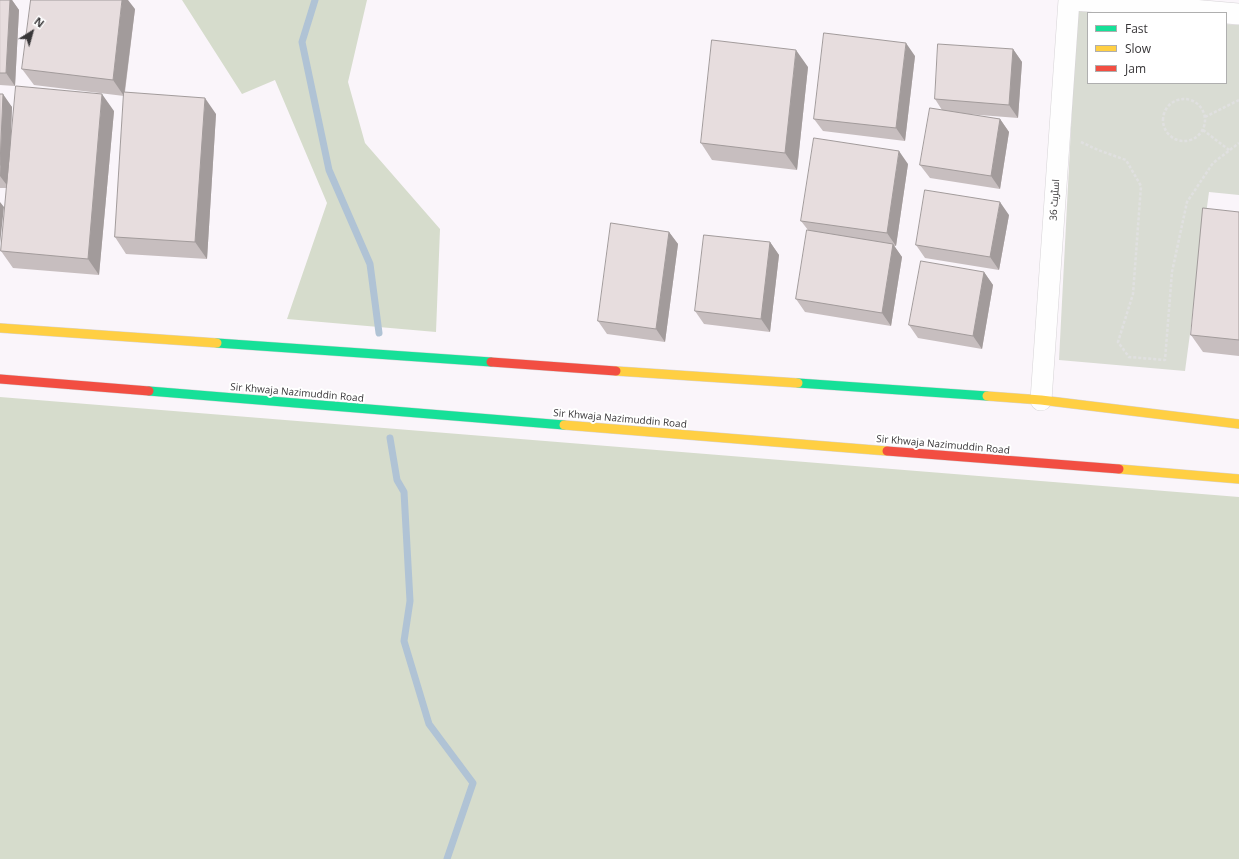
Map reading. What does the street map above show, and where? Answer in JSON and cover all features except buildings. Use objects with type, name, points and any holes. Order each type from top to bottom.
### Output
[{"type":"main road","points":[[0,328],[1041,400],[1239,424]]},
{"type":"main road","name":"Sir Khwaja Nazimuddin Road","points":[[0,379],[1239,480]]},
{"type":"street","name":"اسٹریٹ 36","points":[[1041,400],[1069,0]]},
{"type":"street","points":[[1076,0],[1216,12]]},
{"type":"street","points":[[1227,13],[1239,14]]},
{"type":"path","points":[[1186,99],[1199,105],[1205,117],[1203,130],[1192,140],[1178,140],[1167,133],[1163,119],[1168,106],[1174,102],[1186,99]]},
{"type":"path","points":[[1205,117],[1239,100]]},
{"type":"path","points":[[1203,130],[1229,150]]},
{"type":"path","points":[[1078,141],[1126,160],[1141,186],[1133,294],[1118,342],[1129,357],[1165,360],[1172,272],[1187,202],[1213,163],[1239,143]]},
{"type":"shaded area","points":[[1077,11],[1089,12],[1087,12],[1087,84],[1227,84],[1227,24],[1239,25],[1239,195],[1209,192],[1185,371],[1059,360]]},
{"type":"green space","points":[[182,0],[367,0],[348,82],[365,143],[440,229],[436,332],[287,319],[327,203],[275,80],[242,94]]},
{"type":"green space","points":[[0,397],[1239,497],[1239,859],[0,859]]},
{"type":"waterway","points":[[315,0],[302,42],[329,170],[370,264],[379,333]]},
{"type":"waterway","points":[[390,438],[397,480],[404,492],[410,601],[404,641],[429,724],[473,783],[447,859]]},
{"type":"traffic: fast","points":[[217,343],[491,362]]},
{"type":"traffic: fast","points":[[798,383],[987,396]]},
{"type":"traffic: fast","points":[[149,391],[564,425]]},
{"type":"traffic: slow","points":[[0,328],[217,343]]},
{"type":"traffic: slow","points":[[616,371],[798,383]]},
{"type":"traffic: slow","points":[[987,396],[1041,400],[1239,424]]},
{"type":"traffic: slow","points":[[564,425],[887,451]]},
{"type":"traffic: slow","points":[[1119,469],[1239,479]]},
{"type":"traffic: jam","points":[[491,362],[616,371]]},
{"type":"traffic: jam","points":[[0,379],[149,391]]},
{"type":"traffic: jam","points":[[887,451],[1119,469]]}]
